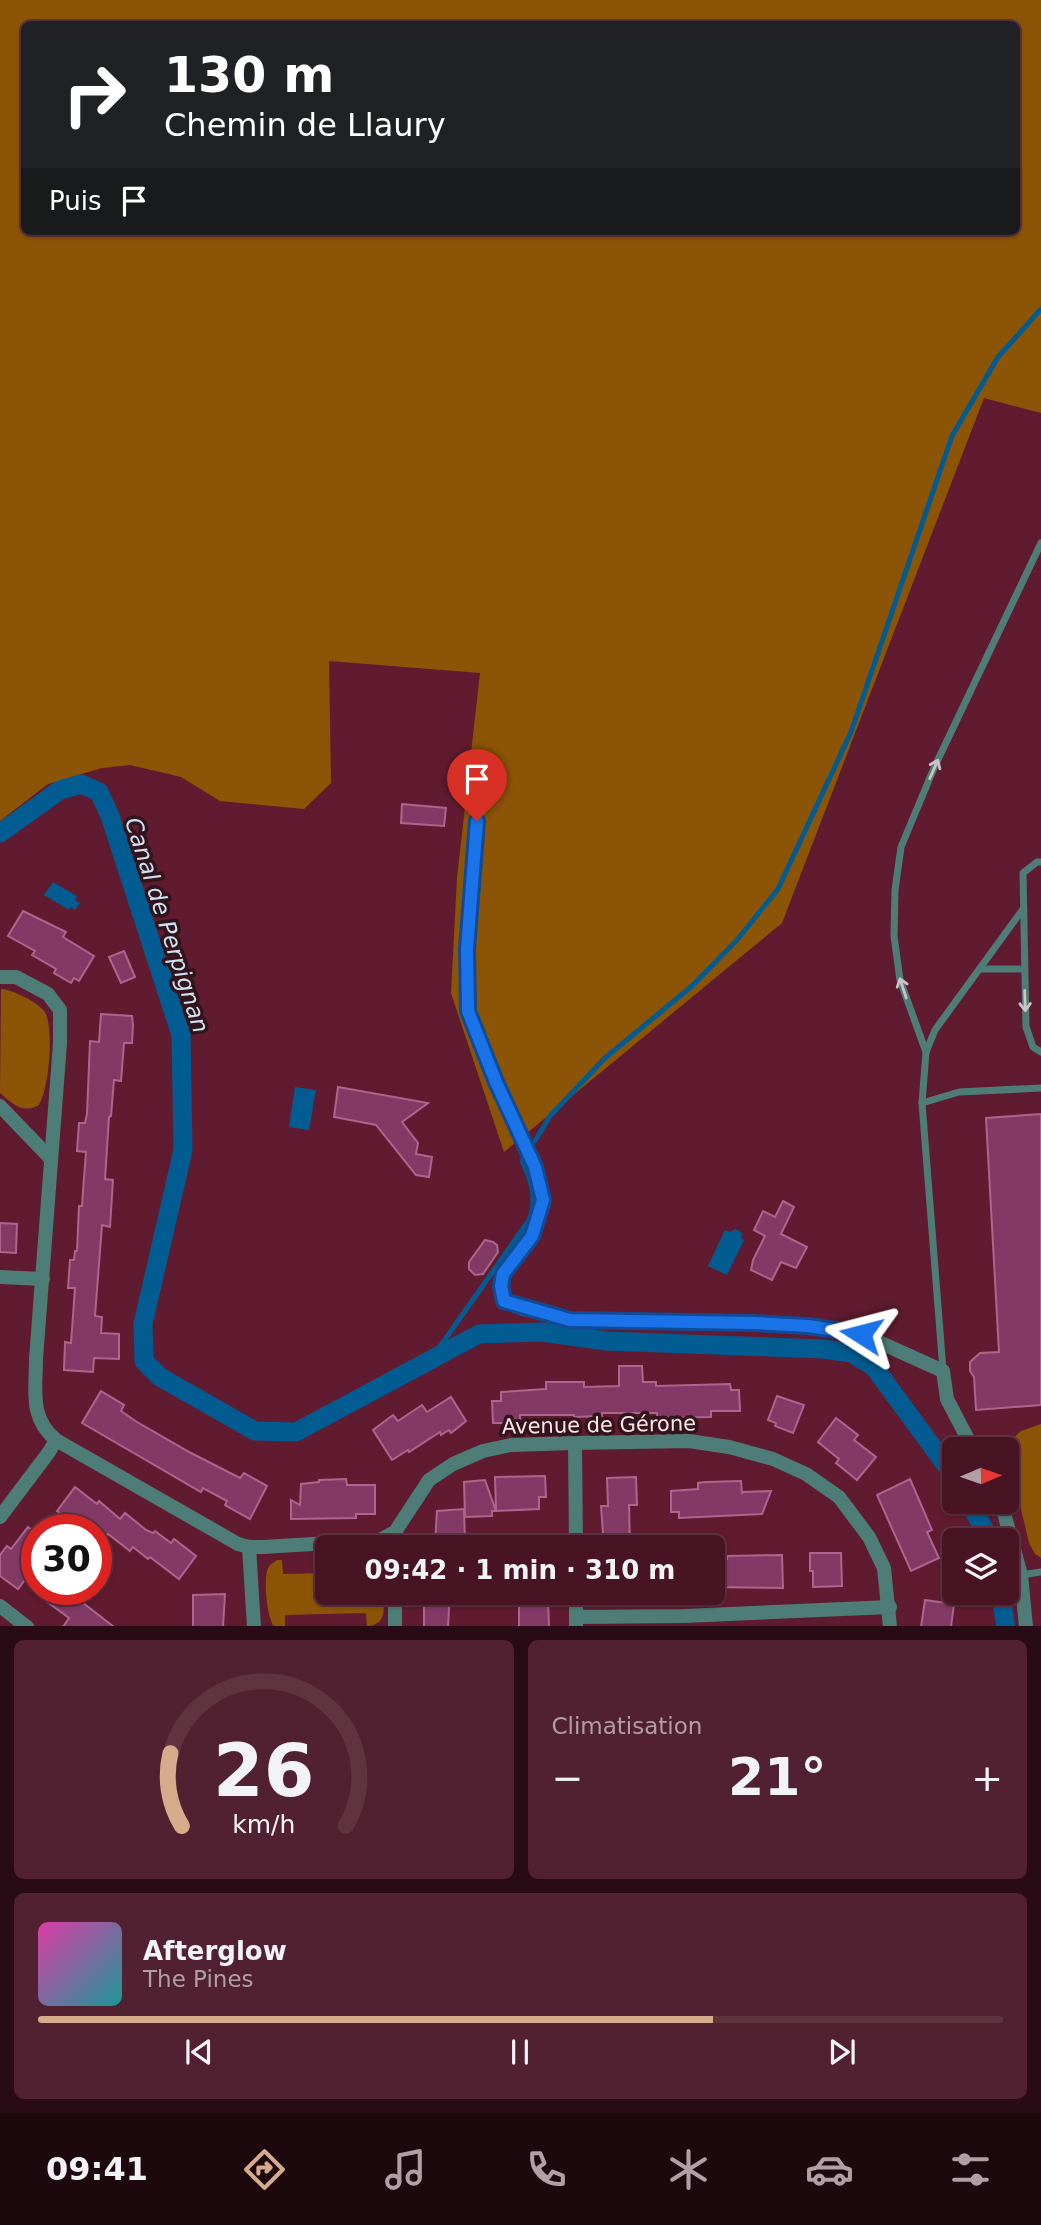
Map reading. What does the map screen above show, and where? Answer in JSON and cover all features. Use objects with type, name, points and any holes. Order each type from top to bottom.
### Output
[{"type":"street","points":[[480,794],[469,911],[466,974],[468,1011],[496,1082],[535,1167],[543,1200],[532,1236],[503,1274],[501,1286],[504,1301],[570,1320],[754,1323],[808,1326],[861,1334],[943,1371],[947,1399],[966,1437]]},
{"type":"street","points":[[0,977],[16,977],[48,994],[60,1010],[60,1043],[36,1359],[35,1409],[44,1431],[55,1440],[249,1547],[254,1626]]},
{"type":"street","points":[[0,1106],[51,1159]]},
{"type":"street","points":[[0,1277],[43,1279]]},
{"type":"street","points":[[0,1517],[50,1452],[55,1440]]},
{"type":"street","name":"Avenue de Gérone","points":[[398,1535],[429,1480],[453,1464],[483,1451],[511,1445],[689,1441],[729,1447],[773,1459],[806,1474],[839,1497],[869,1537],[884,1568],[890,1626]]},
{"type":"street","points":[[575,1443],[576,1535]]},
{"type":"street","points":[[1004,1514],[1021,1575],[1026,1626]]},
{"type":"street","name":"Avenue de Gérone","points":[[249,1547],[315,1544]]},
{"type":"street","points":[[395,1605],[395,1626]]},
{"type":"street","points":[[0,1606],[27,1626]]},
{"type":"street","points":[[576,1622],[684,1621],[890,1607]]},
{"type":"lane","points":[[926,1052],[900,980],[894,936],[895,890],[901,847],[934,768],[1041,543]]},
{"type":"lane","points":[[1041,862],[1023,873],[1026,1027],[1033,1047],[1041,1052]]},
{"type":"lane","points":[[943,1371],[922,1103],[926,1052],[935,1030],[1023,909]]},
{"type":"lane","points":[[980,969],[1024,969]]},
{"type":"lane","points":[[922,1103],[959,1093],[1041,1088]]},
{"type":"lane","points":[[1021,1575],[1041,1572]]},
{"type":"shaded area","points":[[0,0],[1041,0],[1041,413],[984,398],[782,923],[504,1152],[451,993],[457,878],[480,673],[329,661],[331,783],[304,809],[220,801],[181,777],[130,765],[102,768],[48,784],[0,821]]},
{"type":"shaded area","points":[[1,989],[30,1000],[44,1011],[47,1018],[50,1043],[48,1074],[42,1099],[38,1106],[32,1108],[22,1108],[0,1093]]},
{"type":"shaded area","points":[[1041,1424],[1041,1558],[1035,1554],[1029,1543],[1019,1500],[1019,1437],[1014,1437],[1021,1431]]},
{"type":"shaded area","points":[[282,1560],[283,1574],[315,1573],[315,1605],[384,1605],[383,1615],[378,1623],[367,1626],[366,1613],[285,1615],[285,1626],[274,1626],[266,1589],[268,1568]]},
{"type":"water","points":[[53,882],[77,896],[75,900],[80,903],[75,910],[71,907],[69,910],[44,895]]},
{"type":"water","points":[[295,1087],[316,1090],[309,1130],[289,1127]]},
{"type":"water","points":[[736,1229],[742,1233],[741,1238],[744,1240],[727,1275],[708,1266],[725,1230],[730,1232]]},
{"type":"building","points":[[402,804],[446,808],[444,826],[401,823]]},
{"type":"building","points":[[23,911],[66,932],[63,937],[94,956],[79,981],[74,978],[71,983],[54,973],[56,969],[32,955],[35,951],[8,936]]},
{"type":"building","points":[[124,951],[135,977],[121,983],[109,957]]},
{"type":"building","points":[[101,1014],[132,1016],[133,1025],[132,1043],[124,1043],[121,1081],[114,1080],[109,1117],[105,1179],[113,1180],[110,1227],[102,1225],[95,1316],[102,1317],[101,1333],[119,1334],[119,1359],[94,1358],[93,1372],[64,1370],[65,1342],[71,1343],[75,1288],[68,1288],[70,1260],[74,1260],[77,1251],[86,1152],[77,1151],[79,1123],[85,1123],[87,1114],[90,1041],[99,1042]]},
{"type":"building","points":[[338,1087],[428,1103],[402,1122],[418,1143],[416,1154],[432,1157],[429,1177],[416,1175],[376,1125],[334,1117]]},
{"type":"building","points":[[1041,1114],[1041,1405],[976,1410],[974,1377],[970,1371],[970,1362],[980,1353],[999,1352],[986,1118]]},
{"type":"building","points":[[783,1201],[794,1207],[781,1234],[807,1247],[796,1268],[781,1262],[772,1280],[751,1270],[765,1236],[754,1230],[763,1211],[775,1217]]},
{"type":"building","points":[[0,1223],[17,1224],[16,1253],[0,1252]]},
{"type":"building","points":[[485,1240],[497,1245],[498,1252],[483,1274],[475,1275],[469,1269],[469,1262]]},
{"type":"building","points":[[619,1366],[642,1366],[643,1382],[656,1382],[656,1386],[730,1384],[731,1390],[739,1390],[740,1411],[711,1411],[711,1417],[657,1418],[657,1413],[602,1413],[602,1416],[574,1417],[520,1415],[520,1419],[512,1419],[512,1423],[493,1423],[492,1401],[501,1401],[501,1392],[546,1389],[546,1382],[584,1382],[584,1387],[619,1386]]},
{"type":"building","points":[[101,1391],[124,1405],[121,1411],[191,1453],[240,1478],[244,1473],[267,1486],[250,1519],[225,1505],[227,1501],[203,1488],[201,1492],[82,1423]]},
{"type":"building","points":[[777,1396],[804,1405],[793,1433],[768,1420]]},
{"type":"building","points":[[451,1397],[466,1421],[451,1433],[449,1430],[441,1435],[440,1432],[392,1460],[373,1430],[393,1415],[398,1421],[422,1405],[427,1412]]},
{"type":"building","points":[[836,1418],[858,1435],[854,1440],[876,1457],[857,1480],[836,1463],[839,1459],[818,1442]]},
{"type":"building","points":[[545,1476],[546,1497],[539,1497],[539,1509],[496,1511],[495,1477]]},
{"type":"building","points":[[636,1477],[637,1505],[629,1505],[630,1535],[603,1535],[601,1506],[608,1506],[607,1478]]},
{"type":"building","points":[[346,1479],[347,1485],[375,1485],[375,1514],[356,1514],[356,1518],[291,1519],[291,1500],[300,1505],[301,1484]]},
{"type":"building","points":[[910,1479],[932,1530],[927,1532],[939,1558],[911,1571],[877,1495]]},
{"type":"building","points":[[485,1480],[496,1511],[492,1511],[492,1516],[465,1517],[464,1482]]},
{"type":"building","points":[[741,1481],[742,1494],[771,1491],[762,1514],[679,1518],[679,1512],[671,1512],[671,1491],[698,1489],[698,1483]]},
{"type":"building","points":[[75,1487],[97,1504],[99,1501],[120,1519],[125,1513],[146,1530],[153,1533],[155,1531],[171,1543],[174,1539],[196,1556],[179,1579],[150,1557],[148,1559],[133,1547],[130,1551],[112,1537],[112,1514],[61,1514],[57,1511]]},
{"type":"building","points":[[464,1509],[465,1535],[436,1535],[437,1511]]},
{"type":"building","points":[[21,1536],[21,1585],[18,1589],[0,1576],[0,1555],[7,1546],[11,1549]]},
{"type":"building","points":[[810,1553],[841,1553],[842,1586],[813,1587]]},
{"type":"building","points":[[782,1555],[783,1588],[725,1587],[727,1556]]},
{"type":"building","points":[[225,1594],[223,1626],[193,1626],[193,1595]]},
{"type":"building","points":[[925,1600],[954,1605],[951,1626],[921,1626]]},
{"type":"building","points":[[51,1605],[86,1605],[113,1626],[64,1626],[69,1618]]},
{"type":"building","points":[[424,1605],[449,1605],[448,1626],[424,1626]]},
{"type":"building","points":[[519,1605],[548,1605],[549,1626],[519,1626]]},
{"type":"waterway","points":[[535,1141],[550,1116],[605,1058],[692,986],[737,940],[778,889],[851,732],[952,436],[998,357],[1041,309]]},
{"type":"waterway","name":"Canal de Perpignan","points":[[0,833],[60,790],[81,784],[99,792],[110,816],[181,1035],[183,1150],[143,1324],[144,1361],[160,1377],[255,1431],[296,1432],[479,1334],[542,1332],[606,1341],[823,1349],[851,1353],[874,1367],[942,1460]]},
{"type":"waterway","points":[[432,1358],[529,1220],[533,1197],[531,1182],[522,1160]]},
{"type":"waterway","name":"Canal de Perpignan","points":[[976,1514],[983,1528]]},
{"type":"waterway","name":"Canal de Perpignan","points":[[1002,1605],[1006,1626]]},
{"type":"route","points":[[477,821],[467,949],[468,1011],[496,1082],[535,1167],[543,1200],[532,1236],[503,1274],[501,1286],[504,1301],[570,1320],[754,1323],[808,1326],[861,1334]]}]
